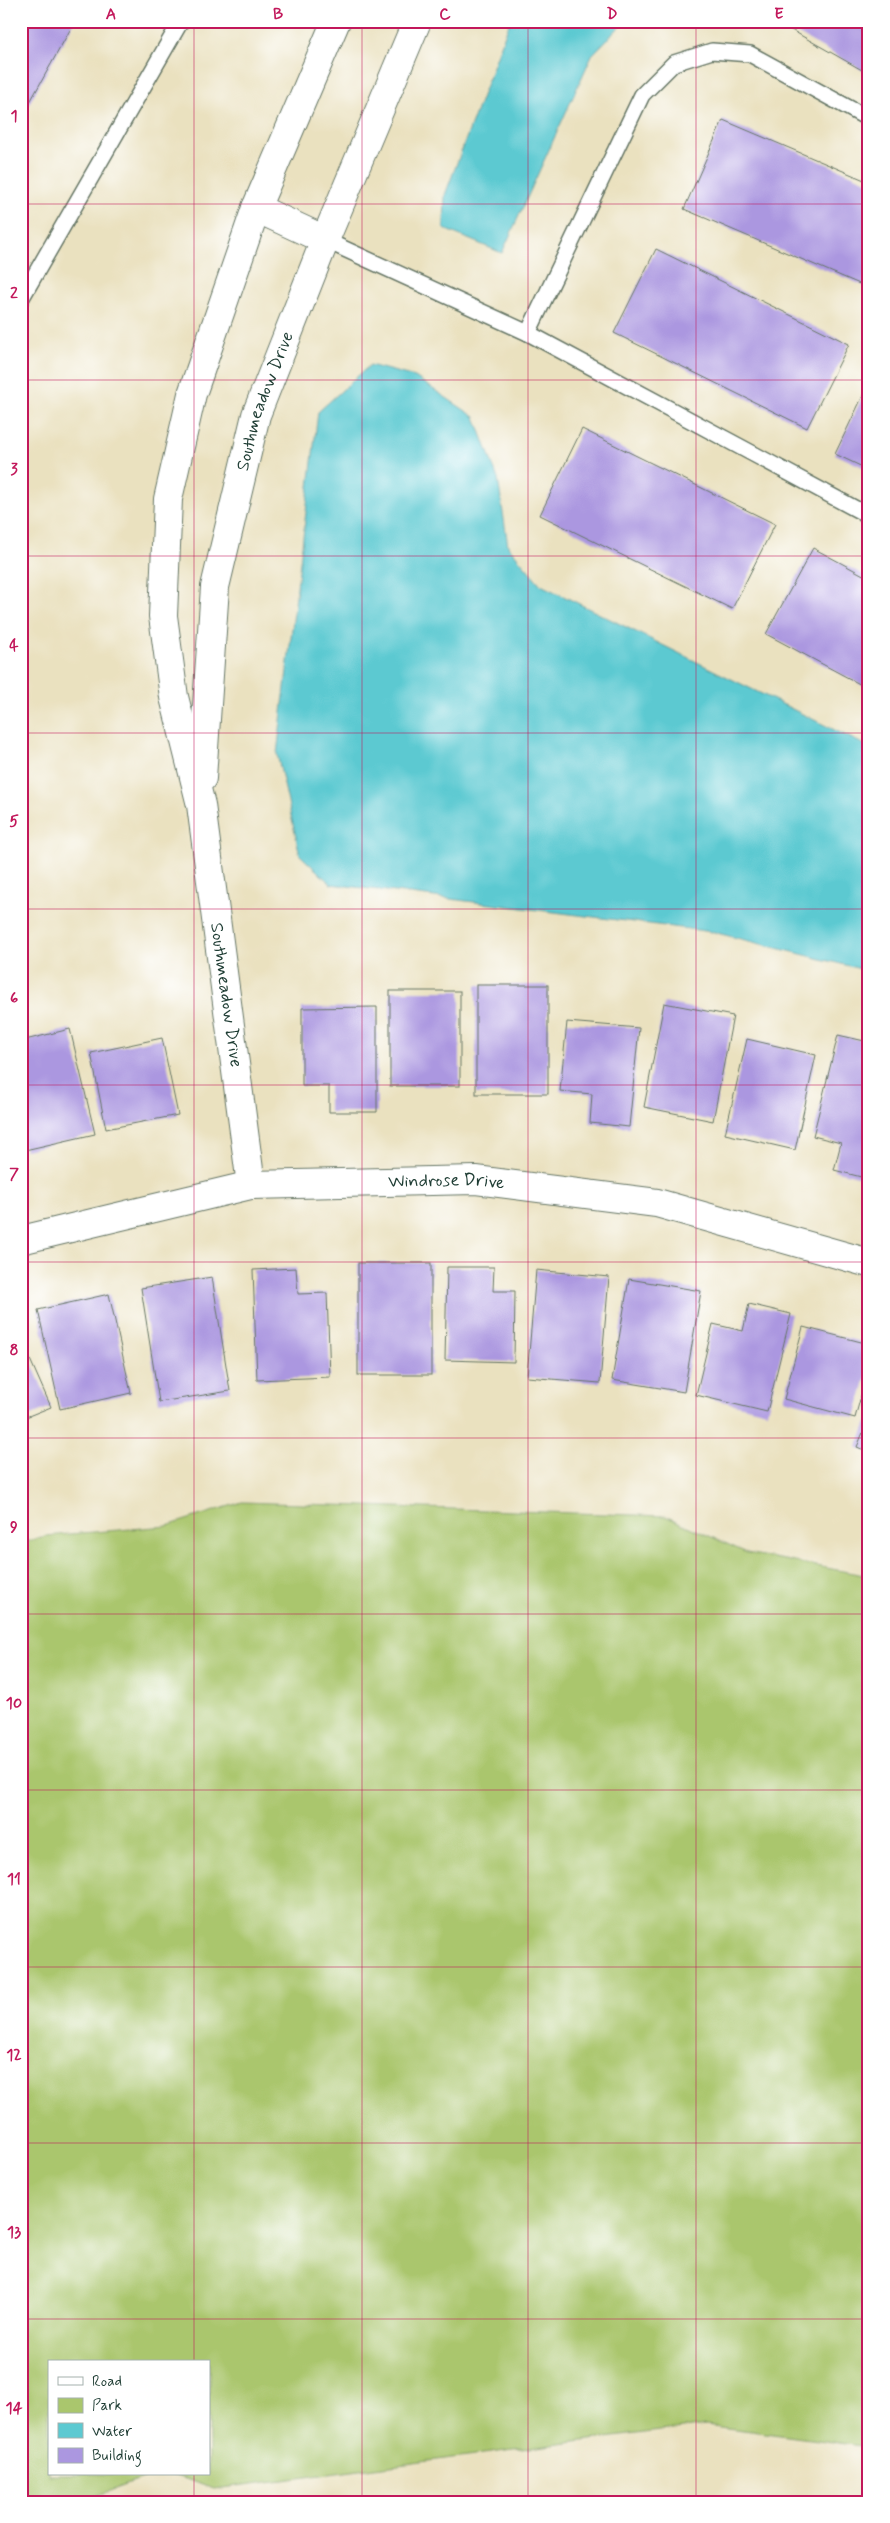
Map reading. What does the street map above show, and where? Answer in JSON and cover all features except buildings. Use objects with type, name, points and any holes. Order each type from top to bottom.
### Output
[{"type":"street","name":"Southmeadow Drive","points":[[251,1186],[200,805],[174,697],[163,616],[168,499],[192,394],[256,208],[336,21]]},
{"type":"street","name":"Southmeadow Drive","points":[[200,805],[215,587],[256,415],[325,240],[417,21]]},
{"type":"street","points":[[256,208],[325,240]]},
{"type":"street","name":"Windrose Drive","points":[[21,1240],[251,1186],[476,1180],[657,1203],[869,1262]]},
{"type":"lane","points":[[21,299],[181,21]]},
{"type":"lane","points":[[528,333],[642,95],[674,63],[712,51],[750,54],[869,119]]},
{"type":"lane","points":[[325,240],[528,333],[869,516]]},
{"type":"green space","points":[[242,1502],[665,1516],[747,1553],[869,1576],[869,2447],[706,2425],[214,2489],[176,2476],[210,2476],[210,2360],[48,2360],[48,2476],[151,2476],[79,2502],[21,2502],[21,1543],[45,1536],[167,1526]]},
{"type":"water","points":[[510,21],[625,21],[592,55],[502,253],[444,229],[445,195]]},
{"type":"water","points":[[370,365],[415,377],[475,417],[498,479],[508,546],[541,585],[869,747],[869,971],[713,932],[331,884],[300,855],[277,754],[318,412]]}]
